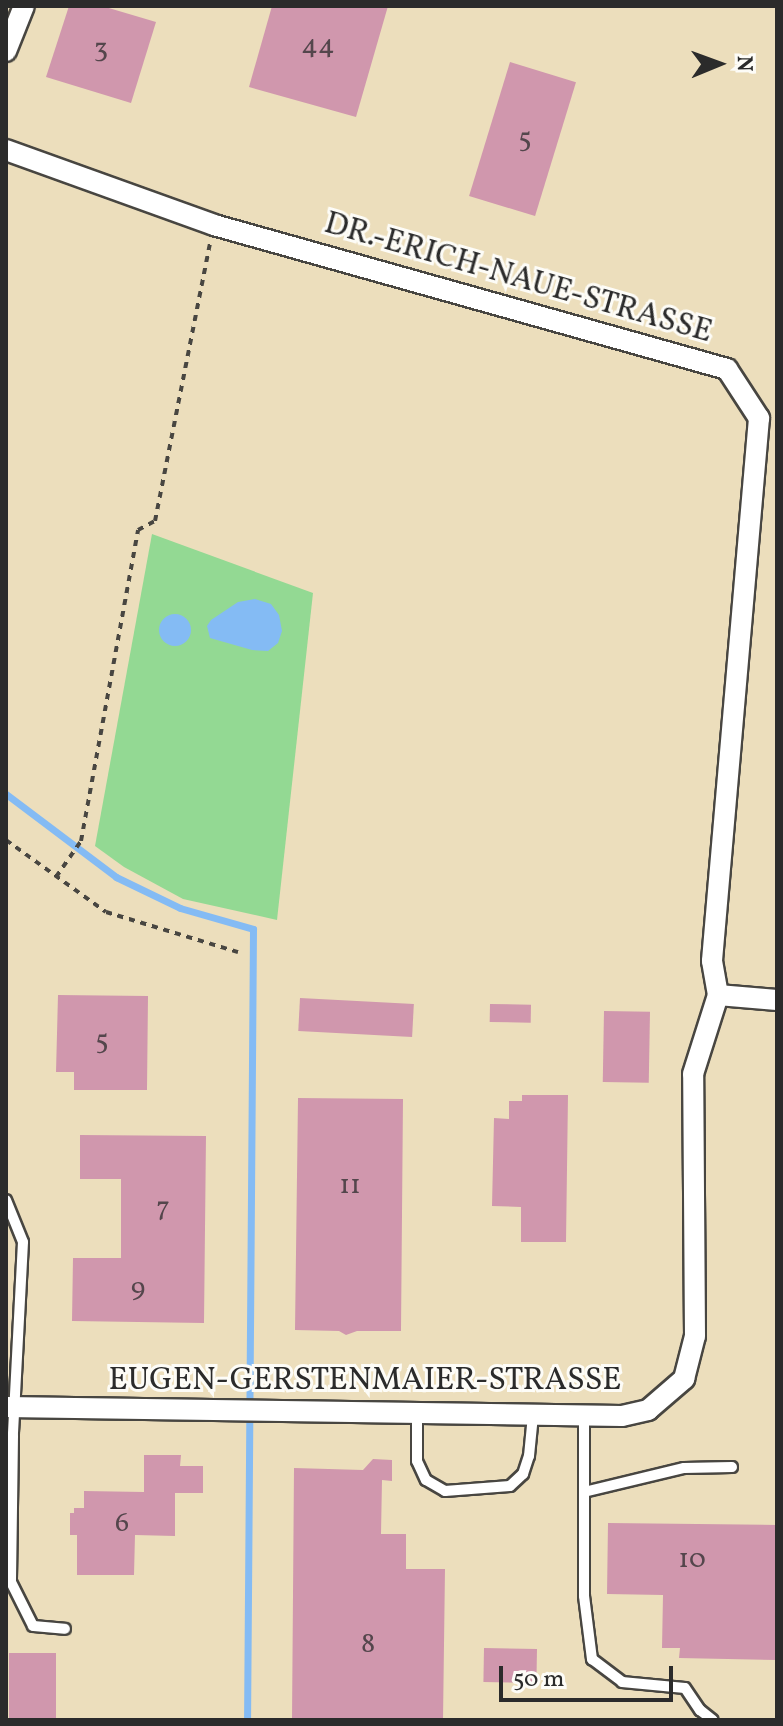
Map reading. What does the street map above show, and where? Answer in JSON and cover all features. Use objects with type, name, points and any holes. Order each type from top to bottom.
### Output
[{"type":"street","points":[[6,51],[24,6]]},
{"type":"street","name":"DR.-ERICH-NAUE-STRASSE","points":[[6,150],[214,225],[727,369],[759,418],[712,961],[718,995]]},
{"type":"street","points":[[718,995],[777,1000]]},
{"type":"street","name":"EUGEN-GERSTENMAIER-STRASSE","points":[[12,1407],[238,1413],[584,1416],[622,1416],[648,1410],[684,1379],[695,1336],[693,1074],[718,995]]},
{"type":"lane","points":[[6,1200],[23,1242],[12,1407],[11,1582],[33,1626],[65,1629]]},
{"type":"lane","points":[[417,1414],[417,1461],[426,1480],[445,1491],[510,1486],[523,1474],[529,1456],[533,1415]]},
{"type":"lane","points":[[584,1416],[584,1596],[592,1659],[622,1682],[685,1688],[700,1710],[713,1720]]},
{"type":"lane","points":[[584,1492],[684,1468],[732,1467]]},
{"type":"path","points":[[56,877],[81,841],[138,530],[155,521],[214,225]]},
{"type":"path","points":[[6,840],[106,912],[238,952]]},
{"type":"green space","points":[[152,534],[313,593],[277,920],[183,899],[124,867],[95,846]]},
{"type":"water","points":[[255,599],[271,604],[279,615],[282,631],[278,643],[268,651],[252,650],[210,638],[207,626],[211,620],[238,602]]},
{"type":"water","points":[[175,614],[186,619],[191,630],[186,641],[175,646],[164,641],[159,630],[164,619]]},
{"type":"building","points":[[69,6],[102,6],[156,22],[131,103],[46,77]]},
{"type":"building","points":[[272,6],[388,6],[356,117],[249,87]]},
{"type":"building","points":[[510,62],[576,82],[535,216],[469,196]]},
{"type":"building","points":[[58,995],[148,996],[147,1090],[74,1090],[74,1072],[56,1072]]},
{"type":"building","points":[[300,998],[414,1004],[412,1037],[298,1031]]},
{"type":"building","points":[[490,1004],[531,1005],[531,1023],[490,1022]]},
{"type":"building","points":[[604,1011],[650,1012],[649,1083],[603,1082]]},
{"type":"building","points":[[522,1095],[568,1095],[566,1242],[521,1242],[521,1207],[492,1206],[494,1118],[509,1119],[509,1101],[522,1101]]},
{"type":"building","points":[[298,1098],[403,1099],[401,1331],[357,1331],[346,1335],[339,1331],[295,1330]]},
{"type":"building","points":[[80,1135],[206,1136],[204,1323],[72,1321],[73,1258],[121,1258],[121,1179],[80,1179]]},
{"type":"building","points":[[144,1455],[181,1455],[180,1466],[203,1466],[203,1493],[175,1493],[175,1536],[135,1535],[134,1575],[77,1575],[77,1535],[70,1535],[70,1513],[74,1513],[74,1508],[84,1508],[84,1491],[144,1492]]},
{"type":"building","points":[[373,1459],[392,1460],[392,1481],[382,1480],[381,1534],[406,1534],[406,1569],[445,1569],[443,1720],[292,1720],[294,1468],[363,1470]]},
{"type":"building","points":[[608,1523],[777,1525],[777,1660],[679,1658],[680,1648],[662,1648],[663,1595],[607,1594]]},
{"type":"building","points":[[484,1648],[537,1649],[536,1683],[483,1682]]},
{"type":"building","points":[[9,1653],[56,1653],[56,1720],[9,1720]]},
{"type":"waterway","points":[[6,794],[116,877],[180,908],[253,929],[247,1720]]}]
